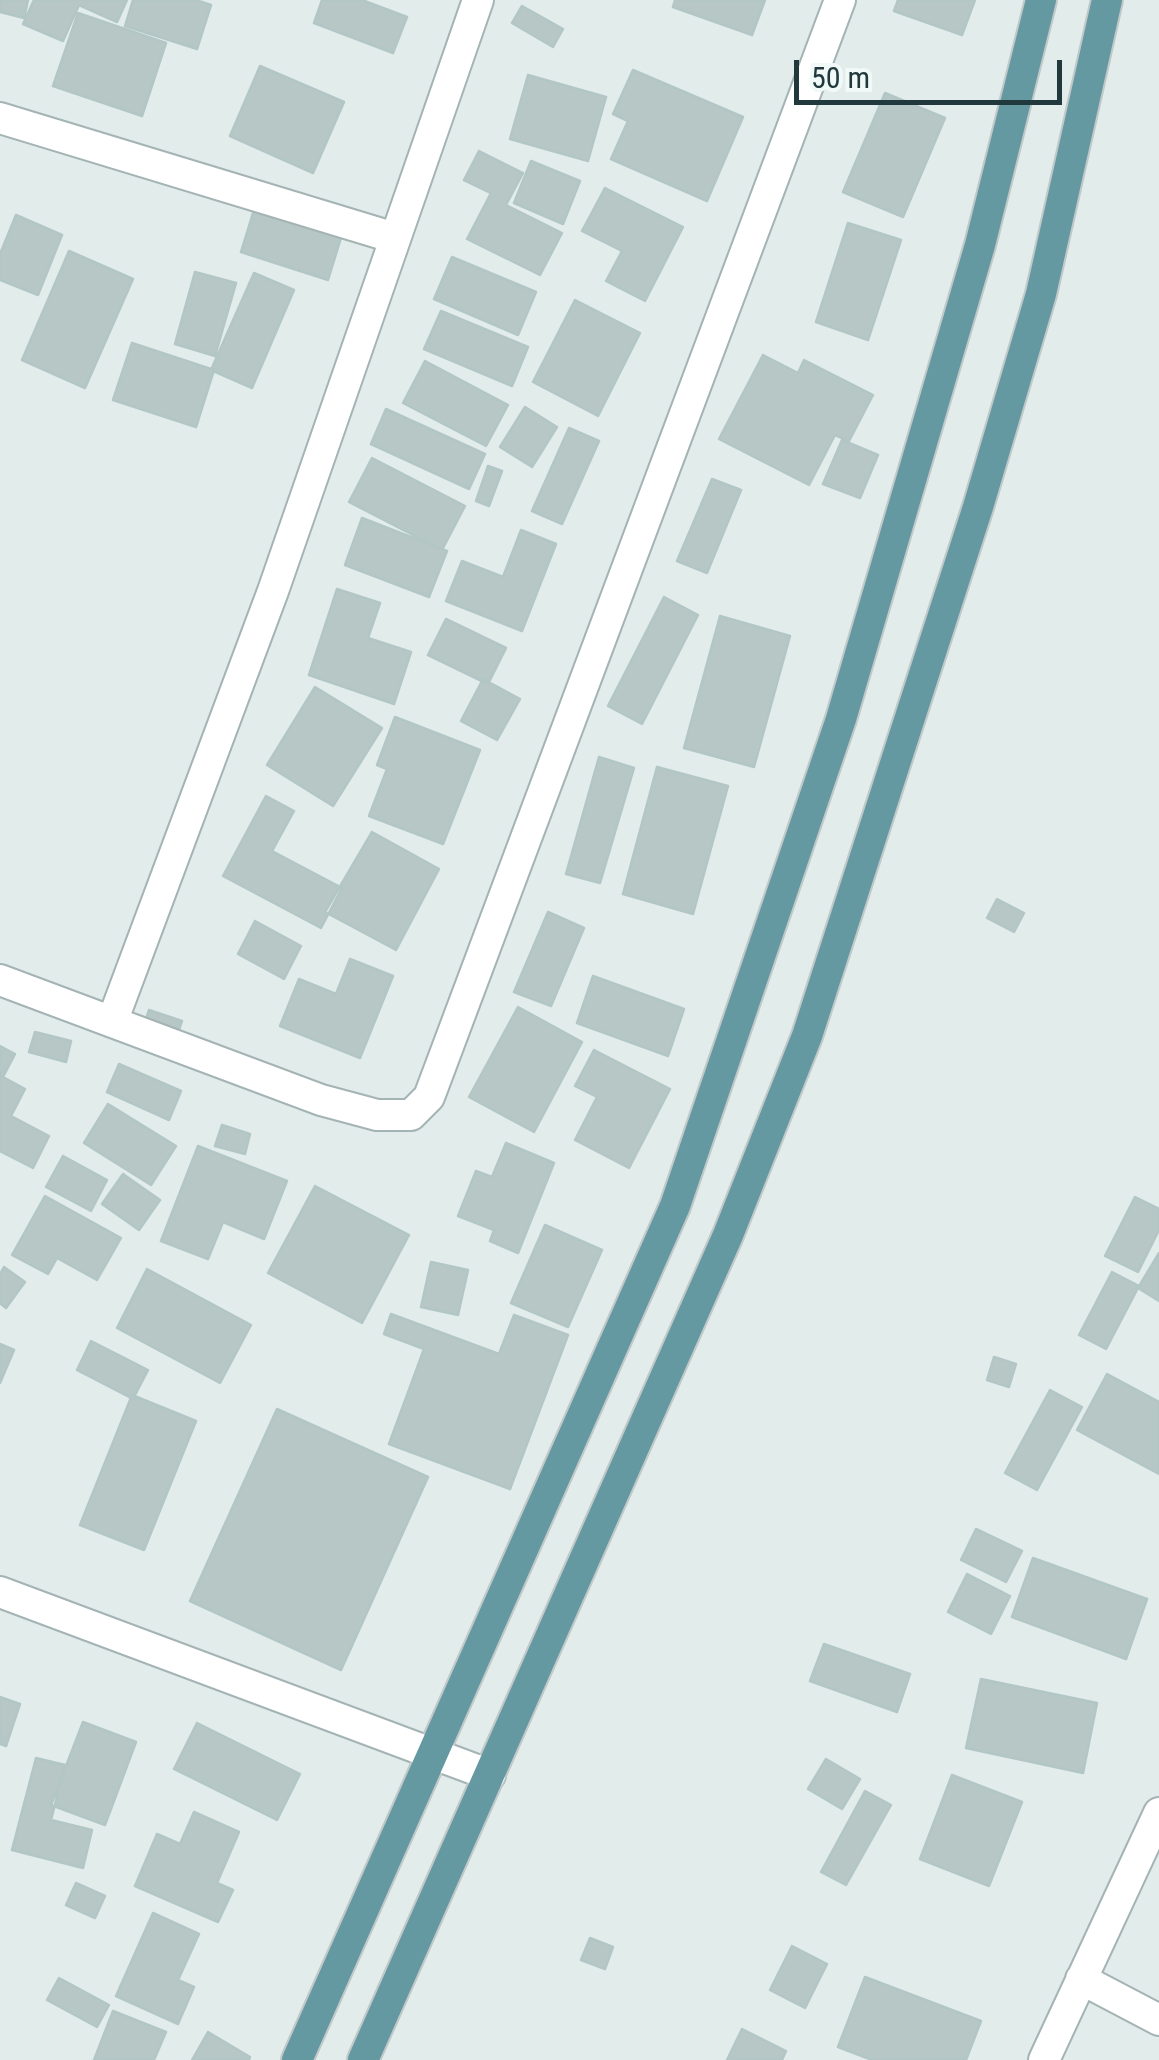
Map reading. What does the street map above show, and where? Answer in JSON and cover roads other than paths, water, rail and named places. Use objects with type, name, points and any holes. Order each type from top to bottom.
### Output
[{"type":"main road","points":[[297,2060],[674,1206],[841,719],[975,264],[1041,0]]},
{"type":"main road","points":[[363,2060],[728,1234],[807,1036],[978,507],[1041,294],[1107,0]]},
{"type":"street","points":[[112,1022],[273,590],[478,0]]},
{"type":"street","points":[[0,980],[321,1100],[377,1115],[411,1116],[428,1097],[840,0]]},
{"type":"street","points":[[0,118],[395,238]]},
{"type":"street","points":[[0,1592],[490,1776]]},
{"type":"street","points":[[1044,2060],[1159,1814]]},
{"type":"street","points":[[1081,1978],[1159,2020]]}]
